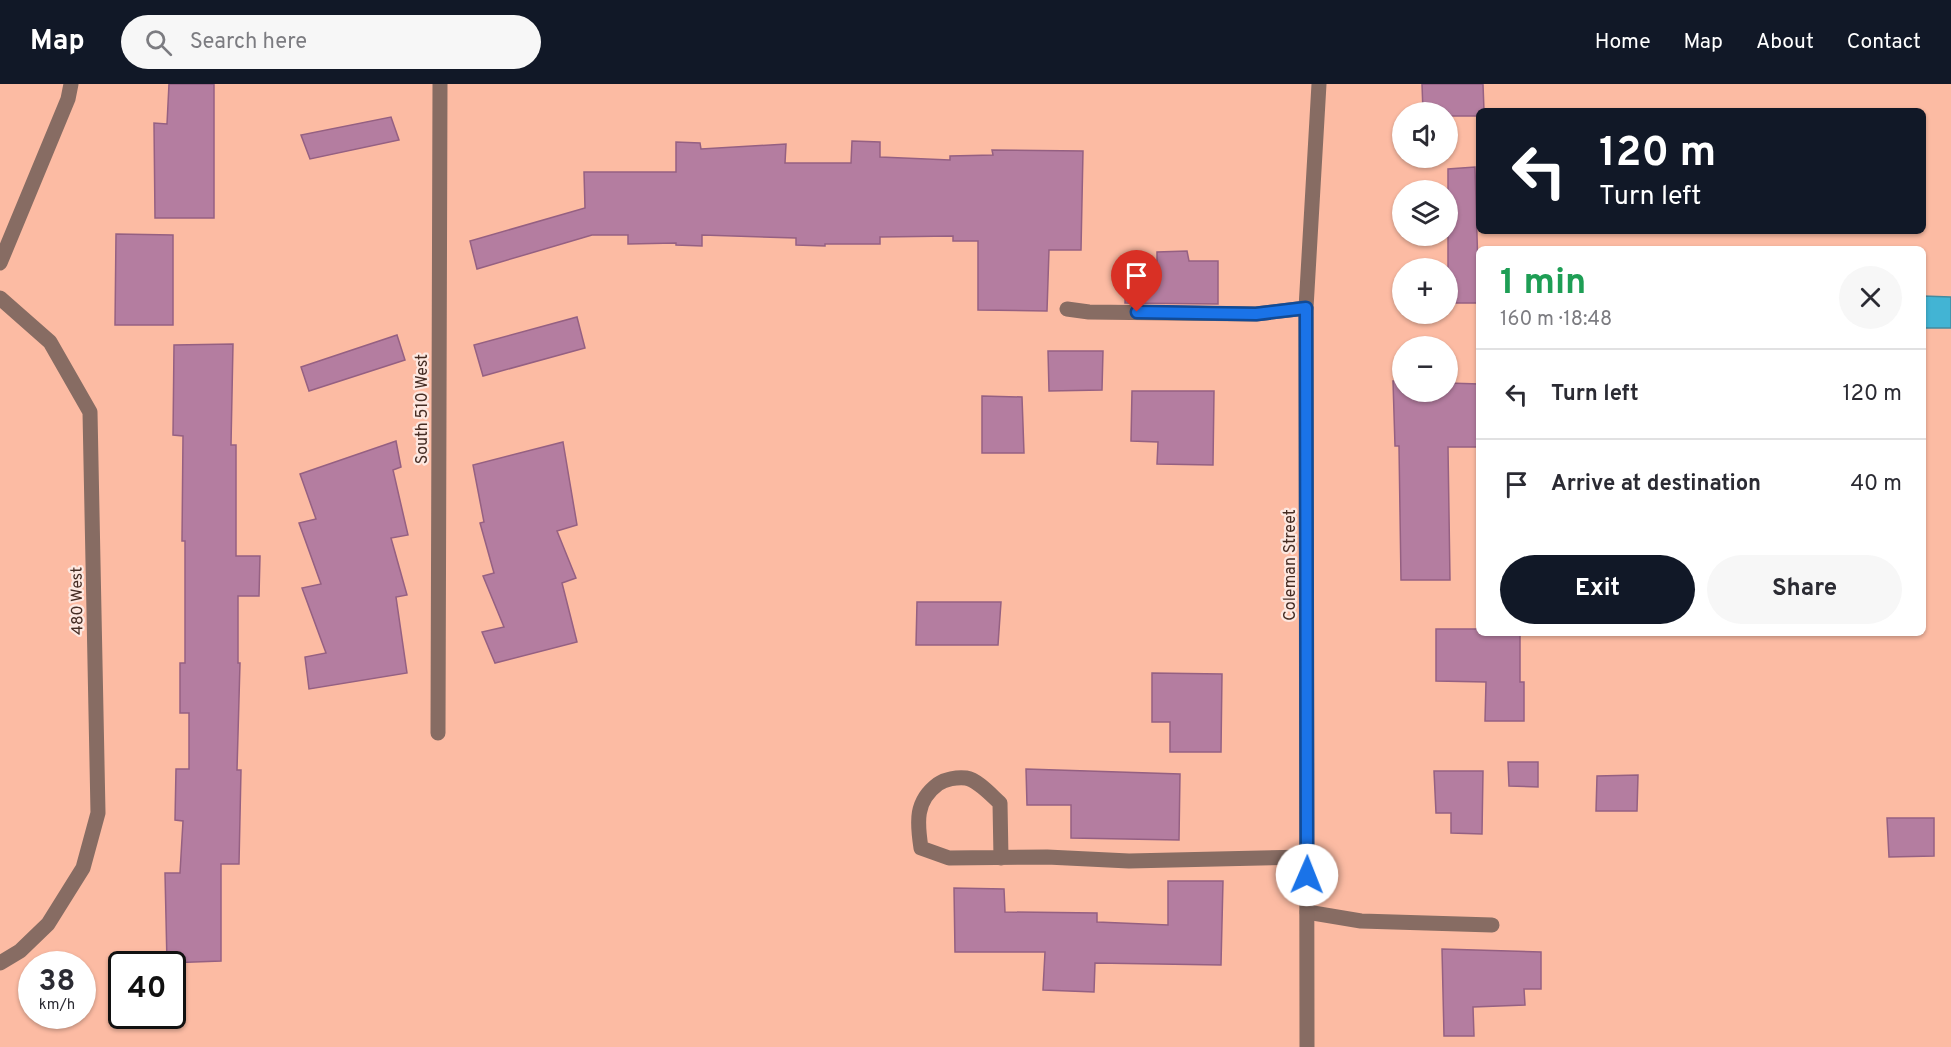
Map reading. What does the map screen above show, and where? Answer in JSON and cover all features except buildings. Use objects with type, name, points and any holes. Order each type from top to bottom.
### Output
[{"type":"street","points":[[0,262],[68,99],[71,84]]},
{"type":"street","name":"South 510 West","points":[[438,734],[440,84]]},
{"type":"street","name":"Coleman Street","points":[[1306,1047],[1308,857],[1306,308],[1319,84]]},
{"type":"street","name":"480 West","points":[[0,298],[50,342],[90,412],[98,813],[83,868],[48,924],[20,951],[0,963]]},
{"type":"street","points":[[1067,309],[1089,312],[1256,314],[1306,308]]},
{"type":"street","points":[[1001,858],[1000,803],[982,786],[967,778],[945,780],[926,794],[921,806],[918,828],[921,848],[949,858],[1001,858],[1047,857],[1129,861],[1308,857]]},
{"type":"street","points":[[1306,912],[1362,921],[1492,926]]},
{"type":"water","points":[[1926,296],[1951,297],[1951,328],[1926,328]]},
{"type":"route","points":[[1137,312],[1256,314],[1306,308],[1307,875]]}]
